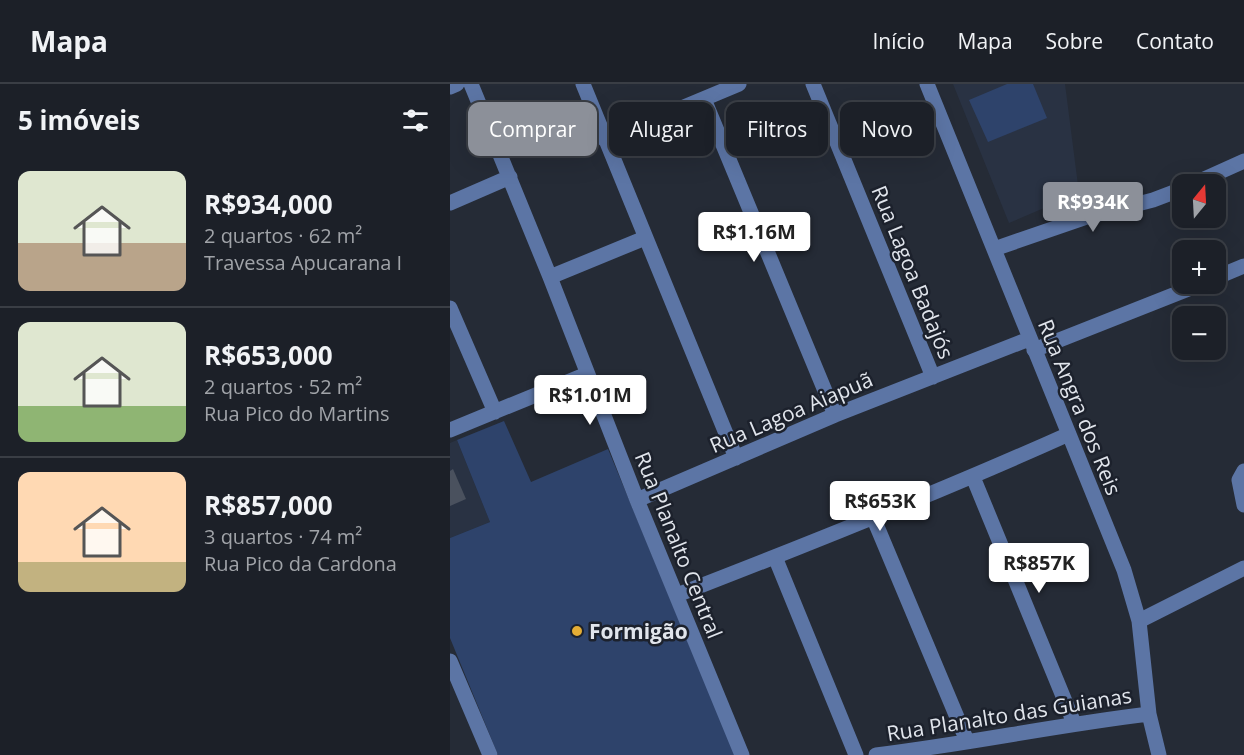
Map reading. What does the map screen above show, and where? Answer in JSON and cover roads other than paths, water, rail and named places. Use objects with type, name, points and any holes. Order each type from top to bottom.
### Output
[{"type":"street","points":[[450,87],[457,84]]},
{"type":"street","name":"Rua Planalto Central","points":[[471,84],[742,755]]},
{"type":"street","points":[[584,84],[736,458]]},
{"type":"street","points":[[605,140],[739,84]]},
{"type":"street","name":"Rua Lagoa Badajós","points":[[813,84],[933,377]]},
{"type":"street","name":"Rua Angra dos Reis","points":[[927,84],[1124,570],[1139,621],[1149,714],[1159,755]]},
{"type":"street","points":[[704,99],[836,415]]},
{"type":"street","points":[[1215,174],[1244,161]]},
{"type":"street","points":[[450,203],[510,177]]},
{"type":"street","points":[[994,249],[1087,217],[1172,193]]},
{"type":"street","points":[[550,278],[645,238]]},
{"type":"street","points":[[1226,273],[1244,266]]},
{"type":"street","name":"Rua Lagoa Aiapuã","points":[[638,500],[836,415],[933,377],[1174,294]]},
{"type":"street","points":[[451,313],[495,412]]},
{"type":"street","points":[[450,430],[587,374]]},
{"type":"street","points":[[676,595],[974,477],[1069,434]]},
{"type":"street","points":[[974,477],[1074,723]]},
{"type":"street","points":[[1241,478],[1244,505]]},
{"type":"street","points":[[873,517],[968,741]]},
{"type":"street","points":[[775,557],[856,755]]},
{"type":"street","points":[[1139,621],[1244,568]]},
{"type":"street","points":[[450,661],[490,755]]},
{"type":"street","name":"Rua Planalto das Guianas","points":[[876,755],[926,752],[968,741],[1074,723],[1149,714]]},
{"type":"place","name":"Formigão","points":[[577,631]]}]
